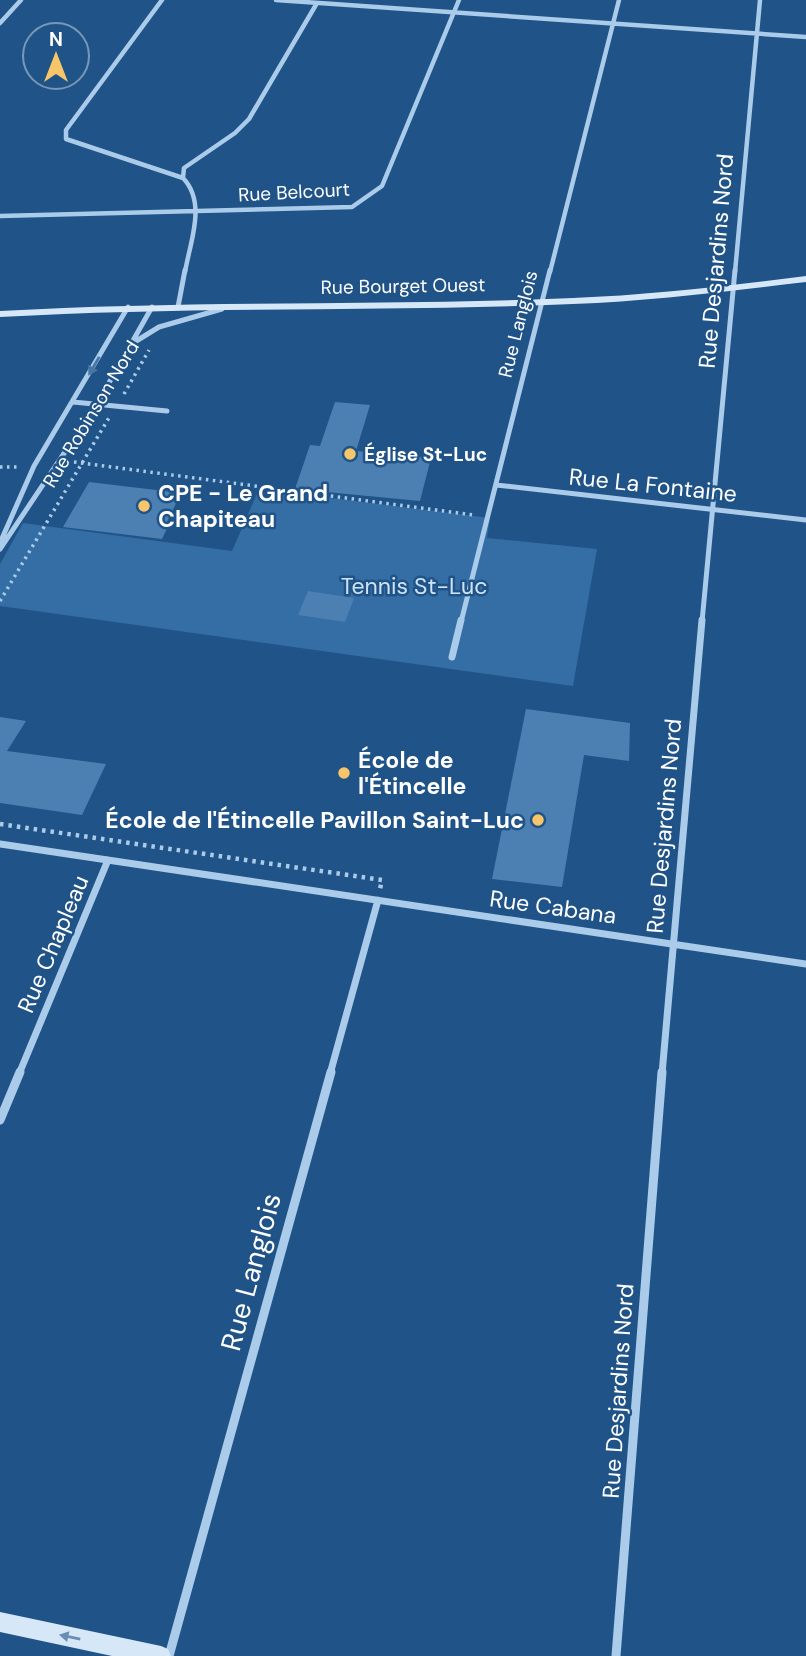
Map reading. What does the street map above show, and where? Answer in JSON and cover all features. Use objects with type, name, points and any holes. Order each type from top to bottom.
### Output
[{"type":"street","points":[[0,23],[21,0]]},
{"type":"street","points":[[162,0],[66,130],[66,139],[183,178],[197,197],[177,307]]},
{"type":"street","points":[[276,0],[806,37]]},
{"type":"street","name":"Rue Belcourt","points":[[0,216],[352,207],[382,186],[459,0]]},
{"type":"street","name":"Rue Langlois","points":[[452,657],[619,0]]},
{"type":"street","name":"Rue Desjardins Nord","points":[[616,1656],[672,944],[760,0]]},
{"type":"street","points":[[183,178],[184,169],[235,133],[249,119],[317,3]]},
{"type":"street","name":"Rue Bourget Ouest","points":[[0,314],[128,307],[544,302],[733,289],[806,279]]},
{"type":"street","points":[[132,343],[159,327],[232,306]]},
{"type":"street","name":"Rue Robinson Nord","points":[[0,544],[34,466],[128,307]]},
{"type":"street","name":"Rue Robinson Nord","points":[[0,549],[97,404],[152,307]]},
{"type":"street","points":[[73,402],[167,411]]},
{"type":"street","name":"Rue La Fontaine","points":[[496,485],[806,520]]},
{"type":"street","name":"Rue Cabana","points":[[0,844],[806,964]]},
{"type":"street","name":"Rue Chapleau","points":[[0,1120],[108,860]]},
{"type":"street","name":"Rue Langlois","points":[[169,1656],[378,900]]},
{"type":"street","points":[[0,1622],[161,1656]]},
{"type":"path","name":"Rue Robinson Nord","points":[[0,601],[117,406],[159,327]]},
{"type":"path","points":[[61,461],[488,516]]},
{"type":"path","points":[[0,824],[382,880],[378,900]]},
{"type":"green space","name":"Tennis St-Luc","points":[[259,489],[490,518],[487,538],[597,549],[573,686],[0,606],[0,564],[23,523],[232,551]]},
{"type":"building","name":"Église St-Luc","points":[[335,402],[370,405],[356,451],[431,458],[420,501],[295,489],[310,445],[320,446]]},
{"type":"building","points":[[89,482],[181,493],[162,539],[63,527]]},
{"type":"building","points":[[308,591],[354,598],[345,622],[298,615]]},
{"type":"building","name":"École de l'Étincelle Pavillon Saint-Luc","points":[[526,709],[630,723],[629,761],[584,755],[562,887],[492,879]]},
{"type":"building","points":[[0,717],[26,721],[7,751],[106,764],[82,815],[0,803]]},
{"type":"place","name":"Église St-Luc","points":[[350,454]]},
{"type":"place","name":"CPE - Le Grand Chapiteau","points":[[144,506]]},
{"type":"place","name":"École de l'Étincelle","points":[[344,773]]},
{"type":"place","name":"École de l'Étincelle Pavillon Saint-Luc","points":[[538,820]]}]
